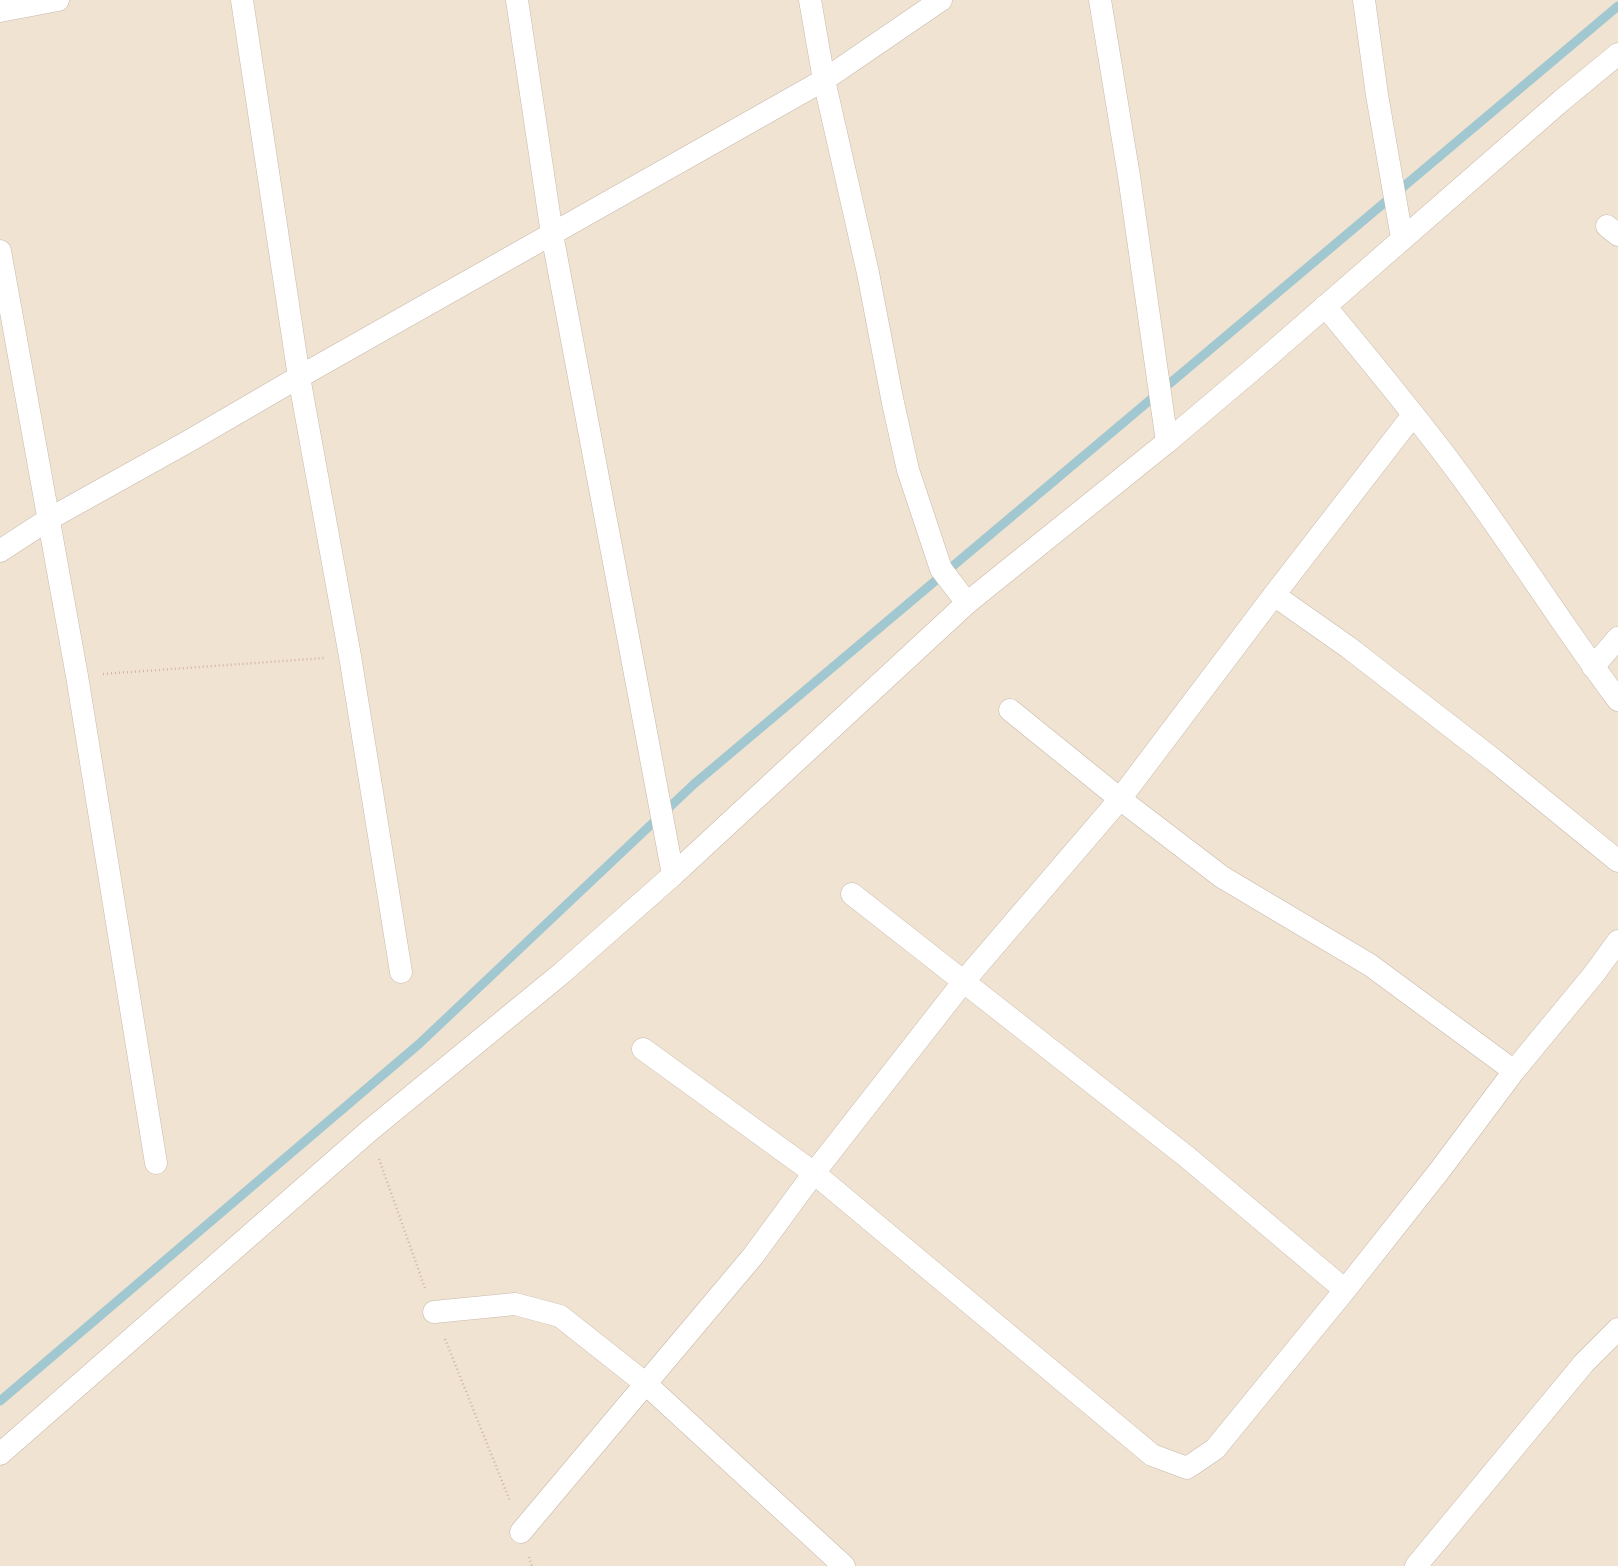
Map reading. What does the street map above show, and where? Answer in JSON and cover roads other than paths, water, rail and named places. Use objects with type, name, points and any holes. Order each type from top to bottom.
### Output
[{"type":"street","points":[[0,10],[58,0]]},
{"type":"street","points":[[242,0],[299,377],[350,656],[401,972]]},
{"type":"street","points":[[517,0],[552,234],[673,875]]},
{"type":"street","points":[[810,0],[824,80],[868,273],[893,403],[908,470],[940,569],[967,603]]},
{"type":"street","points":[[0,551],[49,519],[824,80],[941,0]]},
{"type":"street","points":[[1100,0],[1130,184],[1167,442]]},
{"type":"street","points":[[1364,0],[1377,95],[1402,238]]},
{"type":"street","points":[[0,1454],[369,1131],[562,973],[673,875],[967,603],[1167,442],[1561,101],[1618,54]]},
{"type":"street","points":[[0,251],[77,676],[156,1163]]},
{"type":"street","points":[[1325,306],[1454,467],[1593,667],[1618,700]]},
{"type":"street","points":[[521,1532],[753,1256],[814,1173],[964,981],[1120,799],[1274,594],[1413,415]]},
{"type":"street","points":[[1274,594],[1348,647],[1494,760],[1618,861]]},
{"type":"street","points":[[1593,667],[1618,638]]},
{"type":"street","points":[[1010,710],[1120,799],[1222,877],[1370,965],[1514,1071]]},
{"type":"street","points":[[852,894],[1187,1157],[1345,1290]]},
{"type":"street","points":[[643,1049],[814,1173],[1152,1455],[1187,1468],[1215,1449],[1345,1290],[1440,1170],[1514,1071],[1594,974],[1618,941]]},
{"type":"street","points":[[434,1312],[515,1304],[560,1316],[646,1384],[844,1566]]},
{"type":"street","points":[[1416,1566],[1584,1363],[1618,1329]]},
{"type":"waterway","points":[[0,1401],[419,1044],[694,784],[1618,6]]}]
